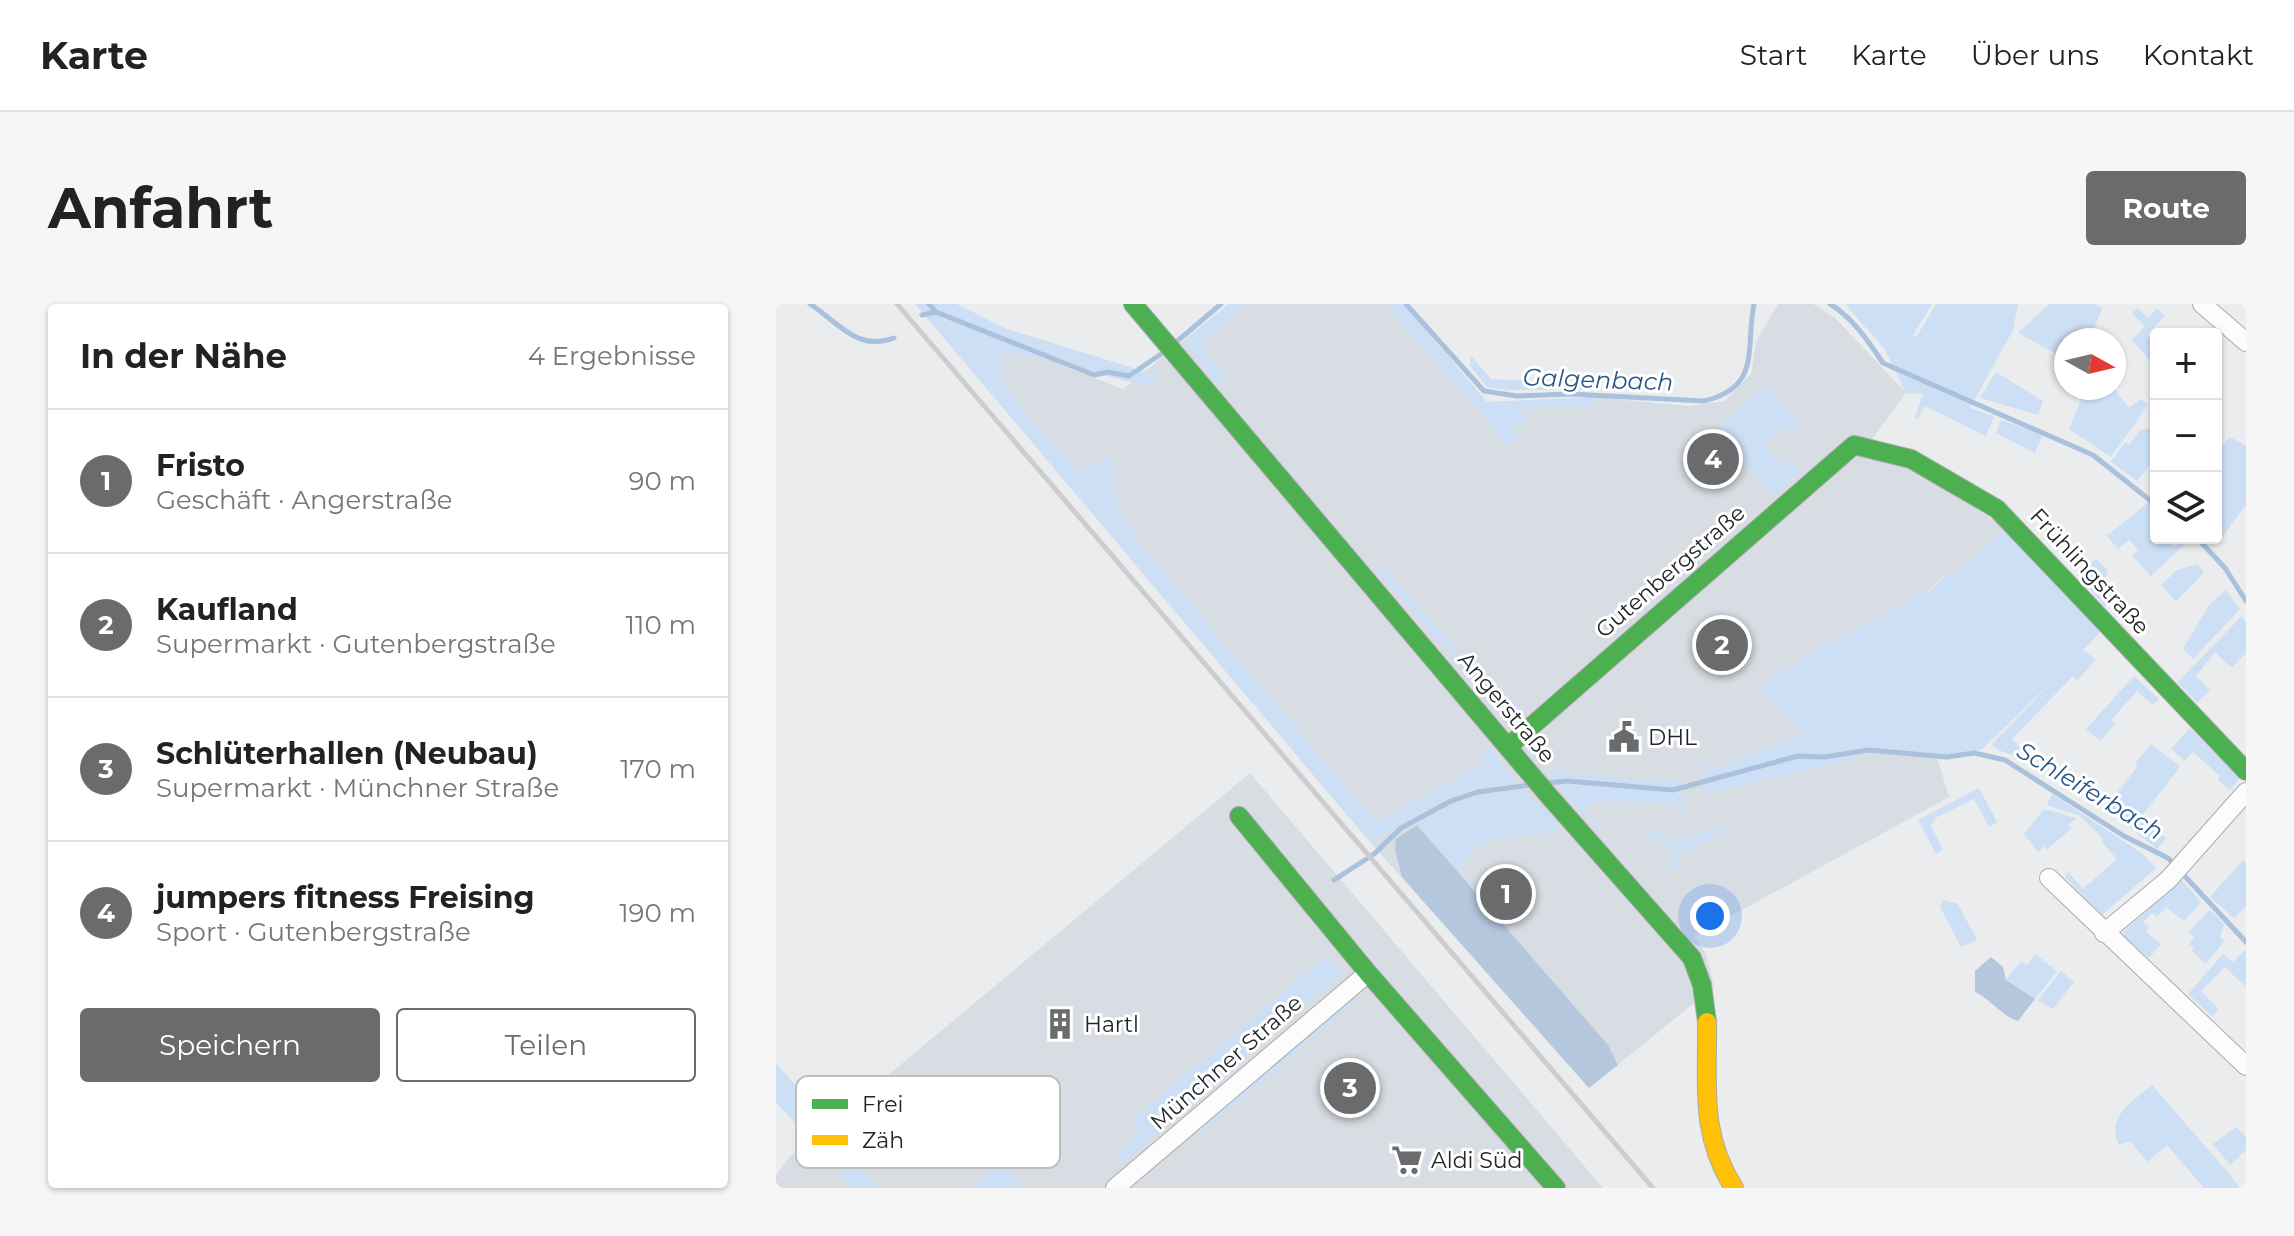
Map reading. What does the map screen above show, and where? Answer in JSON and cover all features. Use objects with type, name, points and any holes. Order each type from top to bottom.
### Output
[{"type":"street","name":"Angerstraße","points":[[1133,304],[1696,965],[1704,1007],[1712,1147],[1720,1170],[1734,1188]]},
{"type":"street","points":[[2202,304],[2246,342]]},
{"type":"street","name":"Gutenbergstraße","points":[[1510,745],[1849,449],[1854,445],[1869,446]]},
{"type":"street","name":"Frühlingstraße","points":[[1869,446],[1948,478],[1997,509],[2246,771]]},
{"type":"street","points":[[2104,933],[2168,880],[2246,792]]},
{"type":"street","points":[[1239,816],[1368,973],[1556,1188]]},
{"type":"street","points":[[2049,878],[2246,1066]]},
{"type":"street","name":"Münchner Straße","points":[[1115,1188],[1368,973]]},
{"type":"shaded area","points":[[915,304],[957,304],[1004,328],[1159,376],[1157,381],[1143,385],[1010,352],[1002,356],[999,369],[1008,391],[1079,473],[1108,456],[1119,506],[1138,541],[1376,822],[1487,762],[1481,753],[1490,748],[1517,782],[1462,792],[1370,842]]},
{"type":"shaded area","points":[[1229,304],[1404,304],[1487,402],[1592,397],[1689,406],[1725,401],[1751,374],[1756,342],[1778,304],[1813,304],[1835,318],[1906,393],[1866,447],[1955,494],[2006,529],[1955,576],[1950,571],[1922,596],[1918,592],[1900,608],[1895,604],[1878,620],[1873,617],[1854,633],[1850,629],[1831,646],[1808,657],[1805,654],[1788,671],[1758,688],[1805,733],[1707,771],[1698,761],[1708,794],[1847,761],[1850,772],[1854,750],[1937,758],[1949,797],[1694,936],[1706,954],[1714,987],[1589,1088],[1370,842],[940,332],[951,323],[1123,389]]},
{"type":"shaded area","points":[[1229,304],[1247,304],[1200,345],[1228,378],[1216,384],[1184,341]]},
{"type":"shaded area","points":[[1385,304],[1404,304],[1487,402],[1592,397],[1596,406],[1518,409],[1527,421],[1511,429],[1518,439],[1507,445]]},
{"type":"shaded area","points":[[1845,304],[1932,304],[1912,337],[1917,336],[1936,304],[2018,304],[2013,330],[1970,408],[1994,416],[1986,436],[1925,406],[1918,419],[1915,417],[1923,394],[1906,393],[1884,348]]},
{"type":"shaded area","points":[[2049,304],[2095,304],[2102,308],[2094,328],[2054,328],[2054,353],[2018,333]]},
{"type":"shaded area","points":[[2138,308],[2148,318],[2157,309],[2165,316],[2147,334],[2150,360],[2132,340],[2145,326],[2132,313]]},
{"type":"shaded area","points":[[1471,356],[1491,379],[1590,384],[1582,390],[1487,387],[1470,366]]},
{"type":"shaded area","points":[[1996,372],[2043,401],[2038,415],[1980,398]]},
{"type":"shaded area","points":[[1772,388],[1799,425],[1795,431],[1789,425],[1765,445],[1781,465],[1789,459],[1801,471],[1773,496],[1716,429],[1759,392]]},
{"type":"shaded area","points":[[2141,399],[2148,405],[2111,457],[2069,429],[2081,400],[2123,400],[2129,408]]},
{"type":"shaded area","points":[[2001,420],[2043,435],[2035,453],[1996,433]]},
{"type":"shaded area","points":[[2140,430],[2150,430],[2150,465],[2137,481],[2111,462],[2125,442],[2129,445]]},
{"type":"shaded area","points":[[2230,437],[2246,446],[2246,505],[2222,537],[2222,472],[2222,447]]},
{"type":"shaded area","points":[[2149,502],[2150,544],[2172,544],[2175,547],[2185,544],[2151,576],[2132,556],[2138,550],[2129,540],[2118,549],[2107,536]]},
{"type":"shaded area","points":[[2006,529],[2100,632],[2083,650],[2096,660],[2077,680],[2073,676],[2012,739],[2028,755],[2025,759],[1998,750],[1992,744],[2057,677],[1981,750],[1937,758],[1854,750],[1851,772],[1846,761],[1708,794],[1698,760],[1703,759],[1708,771],[1804,733],[1758,689],[1783,668],[1788,670],[1805,653],[1808,656],[1827,642],[1831,645],[1850,629],[1854,632],[1873,617],[1878,620],[1896,604],[1900,608],[1918,592],[1923,596],[1951,571],[1955,575]]},
{"type":"shaded area","points":[[2096,559],[2108,570],[2102,586],[2109,603],[2105,607],[2078,575]]},
{"type":"shaded area","points":[[1378,560],[1501,701],[1510,695],[1523,710],[1520,715],[1503,714],[1376,569]]},
{"type":"shaded area","points":[[2198,564],[2204,573],[2176,601],[2161,585],[2177,570]]},
{"type":"shaded area","points":[[2226,590],[2240,609],[2193,659],[2183,649],[2209,605]]},
{"type":"shaded area","points":[[2242,616],[2246,622],[2246,653],[2232,668],[2215,652],[2196,676],[2210,690],[2197,703],[2178,682]]},
{"type":"shaded area","points":[[2134,676],[2159,699],[2153,705],[2137,691],[2111,720],[2115,724],[2100,741],[2086,729]]},
{"type":"shaded area","points":[[2190,728],[2240,778],[2230,790],[2218,780],[2220,776],[2193,752],[2185,761],[2171,749]]},
{"type":"shaded area","points":[[2151,744],[2180,767],[2141,817],[2166,838],[2157,849],[2106,807]]},
{"type":"shaded area","points":[[1559,763],[1561,771],[1648,781],[1678,780],[1686,811],[1679,812],[1676,803],[1595,801],[1584,808],[1603,830],[1599,832],[1552,778],[1552,769]]},
{"type":"shaded area","points":[[1250,773],[1603,1188],[776,1188],[776,1175],[796,1152],[796,1168],[1060,1168],[1060,1076],[887,1076]]},
{"type":"shaded area","points":[[1523,788],[1558,823],[1556,832],[1495,839],[1477,847],[1457,872],[1417,825],[1464,800]]},
{"type":"shaded area","points":[[1979,788],[1997,822],[1989,827],[1974,799],[1935,818],[1931,826],[1943,850],[1936,854],[1918,820]]},
{"type":"shaded area","points":[[2052,794],[2143,854],[2156,868],[2102,915],[2065,877],[2068,872],[2083,889],[2117,859],[2103,843],[2102,837],[2080,816],[2047,805]]},
{"type":"shaded area","points":[[2044,809],[2076,818],[2068,825],[2071,829],[2047,849],[2045,846],[2038,852],[2024,834]]},
{"type":"shaded area","points":[[1417,825],[1608,1045],[1618,1065],[1589,1088],[1402,877],[1395,850],[1396,839]]},
{"type":"shaded area","points":[[1724,827],[1728,829],[1678,855],[1681,867],[1674,870],[1669,867],[1675,857],[1658,837],[1649,843],[1644,837],[1648,833],[1659,832],[1674,842]]},
{"type":"shaded area","points":[[2243,860],[2246,863],[2246,906],[2234,918],[2210,897]]},
{"type":"shaded area","points":[[2182,880],[2201,902],[2184,921],[2166,907],[2157,917],[2152,913],[2143,922],[2149,927],[2146,932],[2161,944],[2149,958],[2124,937],[2123,932]]},
{"type":"shaded area","points":[[1943,900],[1958,904],[1977,940],[1961,947],[1940,907]]},
{"type":"shaded area","points":[[2210,910],[2224,924],[2220,938],[2224,941],[2206,964],[2192,951],[2194,948],[2189,944],[2194,937],[2188,932]]},
{"type":"shaded area","points":[[2246,949],[2246,987],[2225,967],[2201,991],[2219,1009],[2212,1016],[2188,994],[2223,954],[2233,962]]},
{"type":"shaded area","points":[[2035,954],[2057,971],[2035,999],[2006,980],[2021,961],[2027,965]]},
{"type":"shaded area","points":[[1327,955],[1342,973],[1125,1161],[1117,1153],[1141,1132],[1135,1123],[1137,1115]]},
{"type":"shaded area","points":[[1991,957],[2003,967],[2006,980],[2035,999],[2018,1021],[1975,992],[1975,971]]},
{"type":"shaded area","points":[[2061,971],[2074,982],[2053,1009],[2038,1000]]},
{"type":"shaded area","points":[[1355,994],[1358,999],[1200,1135],[1197,1131]]},
{"type":"shaded area","points":[[776,1063],[796,1086],[796,1124],[776,1102]]},
{"type":"shaded area","points":[[2152,1085],[2240,1188],[2204,1188],[2167,1145],[2147,1162],[2130,1141],[2119,1145],[2116,1135],[2118,1118]]},
{"type":"shaded area","points":[[2236,1127],[2246,1137],[2246,1150],[2230,1165],[2213,1144]]},
{"type":"shaded area","points":[[835,1168],[861,1168],[879,1188],[852,1188]]},
{"type":"shaded area","points":[[992,1168],[1006,1168],[1018,1181],[1010,1188],[971,1188]]},
{"type":"waterway","points":[[810,304],[859,338],[869,341],[894,338]]},
{"type":"waterway","name":"Galgenbach","points":[[929,304],[936,312],[1094,375],[1108,372],[1129,376],[1164,352]]},
{"type":"waterway","name":"Galgenbach","points":[[1175,343],[1221,304]]},
{"type":"waterway","name":"Galgenbach","points":[[1406,304],[1484,391],[1517,396],[1570,394],[1704,401],[1722,395],[1743,376],[1750,351],[1754,304]]},
{"type":"waterway","name":"Galgenbach","points":[[1830,304],[1853,323],[1883,363],[2093,455],[2150,500]]},
{"type":"waterway","points":[[922,315],[936,312]]},
{"type":"waterway","name":"Galgenbach","points":[[2203,544],[2225,568],[2246,601]]},
{"type":"waterway","name":"Schleiferbach","points":[[1548,783],[1567,781],[1673,790],[1798,756],[1825,757],[1868,750],[1947,757],[1974,753],[2005,760],[2124,836],[2168,858],[2246,942]]},
{"type":"waterway","name":"Schleiferbach","points":[[1334,880],[1374,854],[1401,828],[1451,801],[1478,792],[1530,785]]},
{"type":"railway","points":[[897,304],[1653,1188]]},
{"type":"traffic: fast","points":[[1133,304],[1549,796],[1692,958],[1702,985],[1707,1022]]},
{"type":"traffic: fast","points":[[1510,745],[1854,445],[1911,459],[1997,509],[2246,771]]},
{"type":"traffic: fast","points":[[1239,816],[1368,973],[1556,1188]]},
{"type":"traffic: slow","points":[[1707,1022],[1710,1128],[1715,1148],[1734,1188]]},
{"type":"place","name":"jumpers fitness Freising","points":[[1713,459]]},
{"type":"place","name":"Kaufland","points":[[1722,645]]},
{"type":"place","name":"DHL","points":[[1624,737]]},
{"type":"place","name":"Fristo","points":[[1506,894]]},
{"type":"place","name":"Hartl","points":[[1060,1024]]},
{"type":"place","name":"Schlüterhallen (Neubau)","points":[[1350,1088]]},
{"type":"place","name":"Aldi Süd","points":[[1407,1160]]}]
